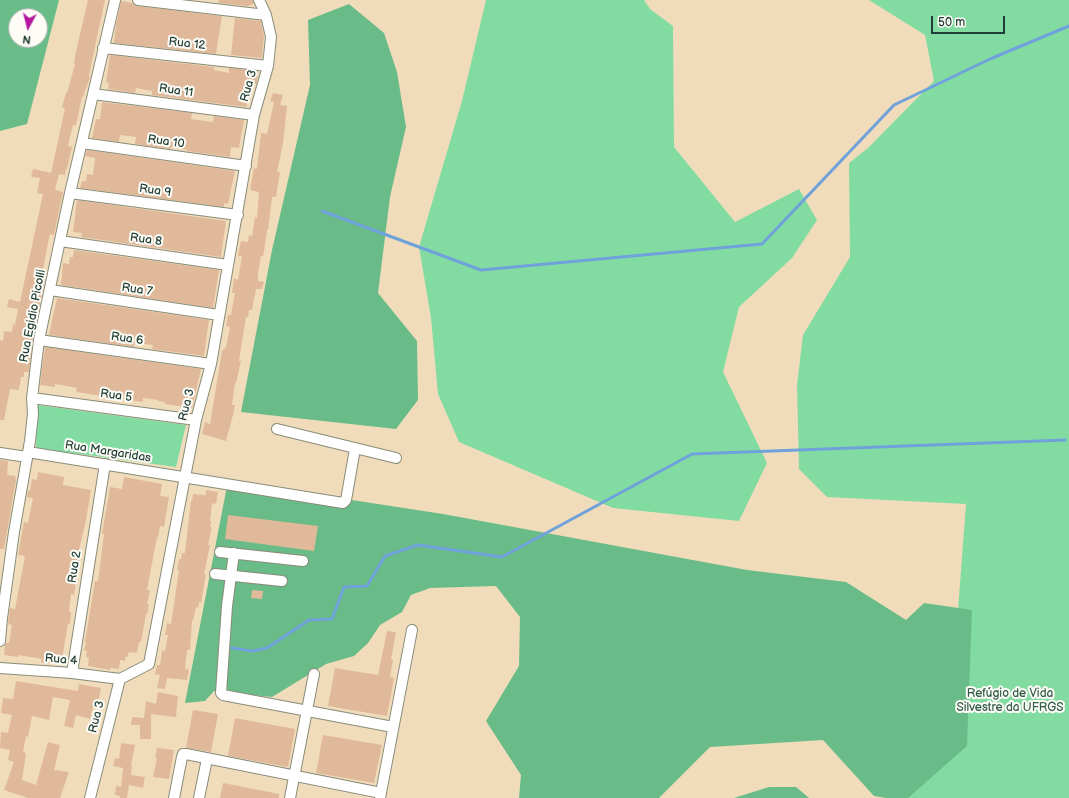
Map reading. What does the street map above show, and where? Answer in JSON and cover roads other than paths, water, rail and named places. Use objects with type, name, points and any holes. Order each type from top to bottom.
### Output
[{"type":"street","name":"Rua Egidio Picolli","points":[[0,641],[13,540],[27,455],[39,340],[70,193],[115,0]]},
{"type":"street","points":[[138,0],[266,15]]},
{"type":"street","name":"Rua 3","points":[[90,798],[120,679],[149,664],[196,420],[211,364],[238,215],[254,115],[268,66],[271,37],[266,15],[259,0]]},
{"type":"street","name":"Rua 12","points":[[103,48],[268,66]]},
{"type":"street","name":"Rua 11","points":[[94,94],[254,115]]},
{"type":"street","name":"Rua 10","points":[[82,143],[246,166]]},
{"type":"street","name":"Rua 9","points":[[70,193],[238,215]]},
{"type":"street","name":"Rua 8","points":[[60,241],[228,266]]},
{"type":"street","name":"Rua 7","points":[[50,290],[219,315]]},
{"type":"street","name":"Rua 6","points":[[39,340],[211,364]]},
{"type":"street","name":"Rua 5","points":[[32,398],[196,420]]},
{"type":"street","points":[[277,429],[396,458]]},
{"type":"street","name":"Rua Margaridas","points":[[0,453],[105,464],[343,503],[346,500],[355,448]]},
{"type":"street","name":"Rua 2","points":[[72,674],[105,464]]},
{"type":"street","points":[[220,552],[303,561]]},
{"type":"street","points":[[234,553],[227,606],[221,693],[393,727]]},
{"type":"street","points":[[215,574],[282,582]]},
{"type":"street","points":[[174,798],[183,754],[295,776],[380,795],[412,630]]},
{"type":"street","name":"Rua 4","points":[[0,668],[120,679]]},
{"type":"street","points":[[290,798],[314,674]]},
{"type":"street","points":[[199,798],[207,759]]},
{"type":"waterway","points":[[322,211],[481,270],[762,244],[894,105],[990,59],[1069,26]]},
{"type":"waterway","points":[[232,648],[252,651],[267,648],[309,620],[332,619],[344,587],[367,586],[385,556],[418,545],[502,557],[692,454],[1065,440]]},
{"type":"park label","name":"Refúgio de Vida Silvestre da UFRGS","points":[[1010,701]]}]
